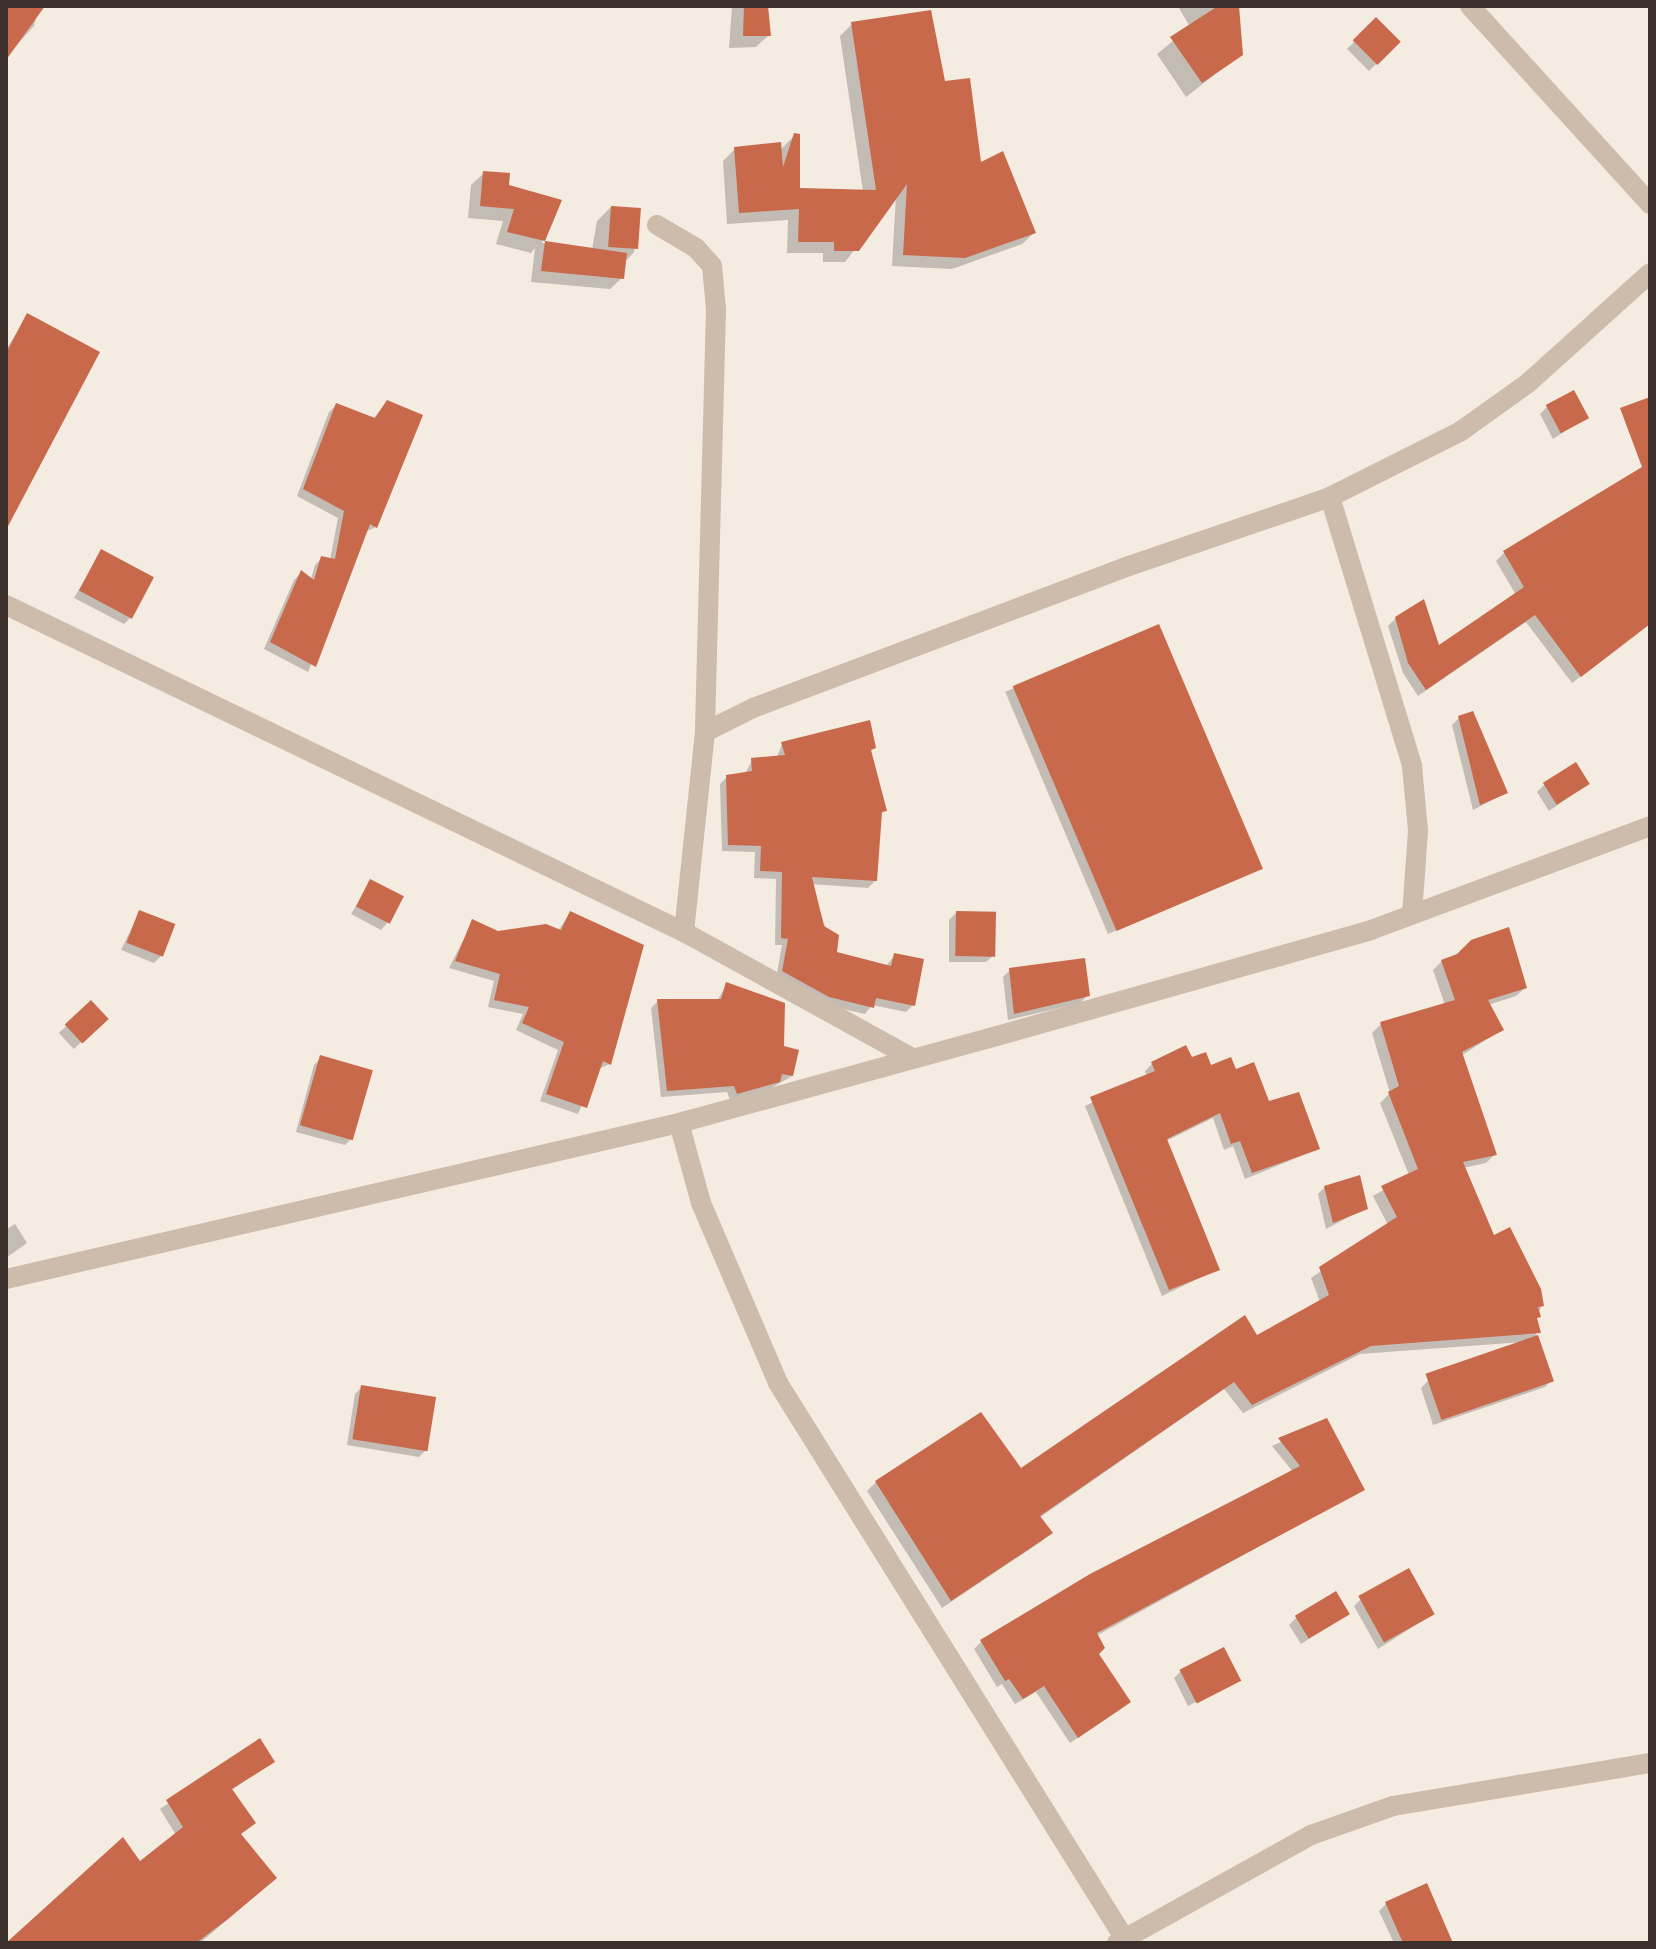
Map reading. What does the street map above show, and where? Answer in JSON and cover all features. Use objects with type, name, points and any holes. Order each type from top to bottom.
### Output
[{"type":"street","points":[[1470,6],[1650,204]]},
{"type":"street","points":[[657,225],[696,248],[712,266],[716,309],[705,732],[684,932]]},
{"type":"street","points":[[705,732],[753,708],[1129,566],[1330,497],[1461,431],[1528,383],[1650,273]]},
{"type":"street","points":[[1330,497],[1396,701],[1412,766],[1418,831],[1412,914]]},
{"type":"street","points":[[6,605],[684,932],[910,1057]]},
{"type":"street","points":[[6,1279],[679,1123],[1412,914],[1650,826]]},
{"type":"street","points":[[679,1123],[701,1203],[778,1383],[1120,1939],[1311,1835],[1393,1806],[1650,1763]]},
{"type":"building","points":[[6,6],[45,6],[6,60]]},
{"type":"building","points":[[744,6],[768,6],[771,36],[743,36]]},
{"type":"building","points":[[1218,6],[1239,6],[1243,55],[1202,83],[1170,37]]},
{"type":"building","points":[[931,10],[945,81],[970,78],[981,162],[1003,151],[1036,233],[965,258],[903,255],[907,184],[859,251],[834,251],[834,242],[798,242],[799,209],[739,213],[734,147],[781,142],[783,167],[794,133],[800,134],[800,188],[876,190],[851,22]]},
{"type":"building","points":[[1376,17],[1401,42],[1377,65],[1353,40]]},
{"type":"building","points":[[483,171],[510,173],[509,185],[562,200],[545,241],[507,232],[514,209],[480,206]]},
{"type":"building","points":[[611,206],[641,208],[638,249],[608,247]]},
{"type":"building","points":[[545,241],[627,253],[624,279],[541,271]]},
{"type":"building","points":[[27,313],[100,352],[6,530],[6,353]]},
{"type":"building","points":[[1574,390],[1589,418],[1561,433],[1546,405]]},
{"type":"building","points":[[1650,397],[1650,624],[1581,677],[1535,615],[1426,690],[1408,663],[1395,617],[1424,599],[1439,645],[1524,587],[1503,551],[1642,467],[1620,408]]},
{"type":"building","points":[[387,400],[423,415],[377,528],[370,524],[316,667],[270,642],[301,570],[314,580],[321,556],[335,559],[344,511],[303,489],[336,403],[375,418]]},
{"type":"building","points":[[101,549],[154,577],[132,619],[79,590]]},
{"type":"building","points":[[1159,624],[1263,869],[1117,931],[1013,686]]},
{"type":"building","points":[[1473,711],[1508,793],[1480,805],[1458,716]]},
{"type":"building","points":[[870,720],[876,748],[871,750],[887,811],[882,812],[877,881],[812,877],[824,926],[839,935],[837,952],[891,966],[894,953],[924,959],[915,1006],[876,998],[874,1008],[829,997],[782,971],[788,939],[781,938],[782,872],[760,871],[761,846],[728,845],[726,775],[752,771],[751,758],[785,755],[781,742]]},
{"type":"building","points":[[1576,762],[1590,784],[1557,805],[1543,783]]},
{"type":"building","points":[[370,879],[404,896],[390,924],[356,907]]},
{"type":"building","points":[[139,910],[175,924],[163,957],[126,943]]},
{"type":"building","points":[[570,911],[644,945],[611,1065],[603,1061],[587,1108],[546,1094],[564,1042],[522,1023],[529,1007],[494,1000],[500,974],[455,961],[472,919],[498,931],[546,924],[561,930]]},
{"type":"building","points":[[956,911],[996,912],[995,957],[955,956]]},
{"type":"building","points":[[1509,927],[1527,988],[1488,1000],[1504,1030],[1462,1052],[1497,1155],[1463,1162],[1494,1235],[1510,1227],[1541,1289],[1544,1306],[1538,1307],[1541,1317],[1537,1318],[1541,1333],[1371,1346],[1252,1405],[1234,1382],[1040,1516],[1053,1533],[951,1601],[875,1481],[981,1412],[1021,1468],[1245,1315],[1257,1335],[1329,1295],[1319,1267],[1397,1217],[1381,1186],[1418,1169],[1388,1092],[1399,1086],[1380,1022],[1455,1000],[1441,960],[1457,954],[1471,940]]},
{"type":"building","points":[[1085,958],[1090,996],[1014,1014],[1009,968]]},
{"type":"building","points":[[726,982],[785,1003],[784,1046],[799,1050],[793,1076],[782,1074],[780,1082],[737,1094],[734,1086],[667,1091],[657,999],[721,999]]},
{"type":"building","points":[[91,1000],[109,1019],[82,1044],[65,1025]]},
{"type":"building","points":[[1186,1045],[1192,1057],[1206,1052],[1211,1065],[1231,1057],[1236,1069],[1254,1062],[1269,1101],[1299,1092],[1320,1149],[1252,1173],[1240,1141],[1231,1144],[1220,1113],[1167,1139],[1220,1270],[1169,1290],[1090,1097],[1155,1071],[1151,1062]]},
{"type":"building","points":[[320,1055],[373,1070],[353,1140],[300,1125]]},
{"type":"building","points":[[1360,1175],[1368,1209],[1333,1223],[1324,1186]]},
{"type":"building","points":[[1538,1335],[1554,1381],[1441,1420],[1425,1374]]},
{"type":"building","points":[[361,1385],[436,1397],[427,1451],[352,1439]]},
{"type":"building","points":[[1327,1418],[1365,1490],[1097,1633],[1105,1648],[1099,1654],[1131,1702],[1078,1738],[1044,1686],[1023,1699],[1009,1679],[1005,1681],[980,1640],[1090,1574],[1300,1466],[1278,1438]]},
{"type":"building","points":[[1409,1568],[1435,1614],[1384,1642],[1358,1596]]},
{"type":"building","points":[[1336,1591],[1350,1614],[1309,1639],[1295,1616]]},
{"type":"building","points":[[1224,1647],[1241,1681],[1197,1704],[1179,1670]]},
{"type":"building","points":[[260,1738],[275,1762],[232,1789],[256,1823],[241,1834],[277,1878],[228,1919],[196,1943],[6,1943],[123,1837],[140,1861],[183,1827],[166,1800]]},
{"type":"building","points":[[1427,1883],[1453,1943],[1403,1943],[1385,1902]]}]
